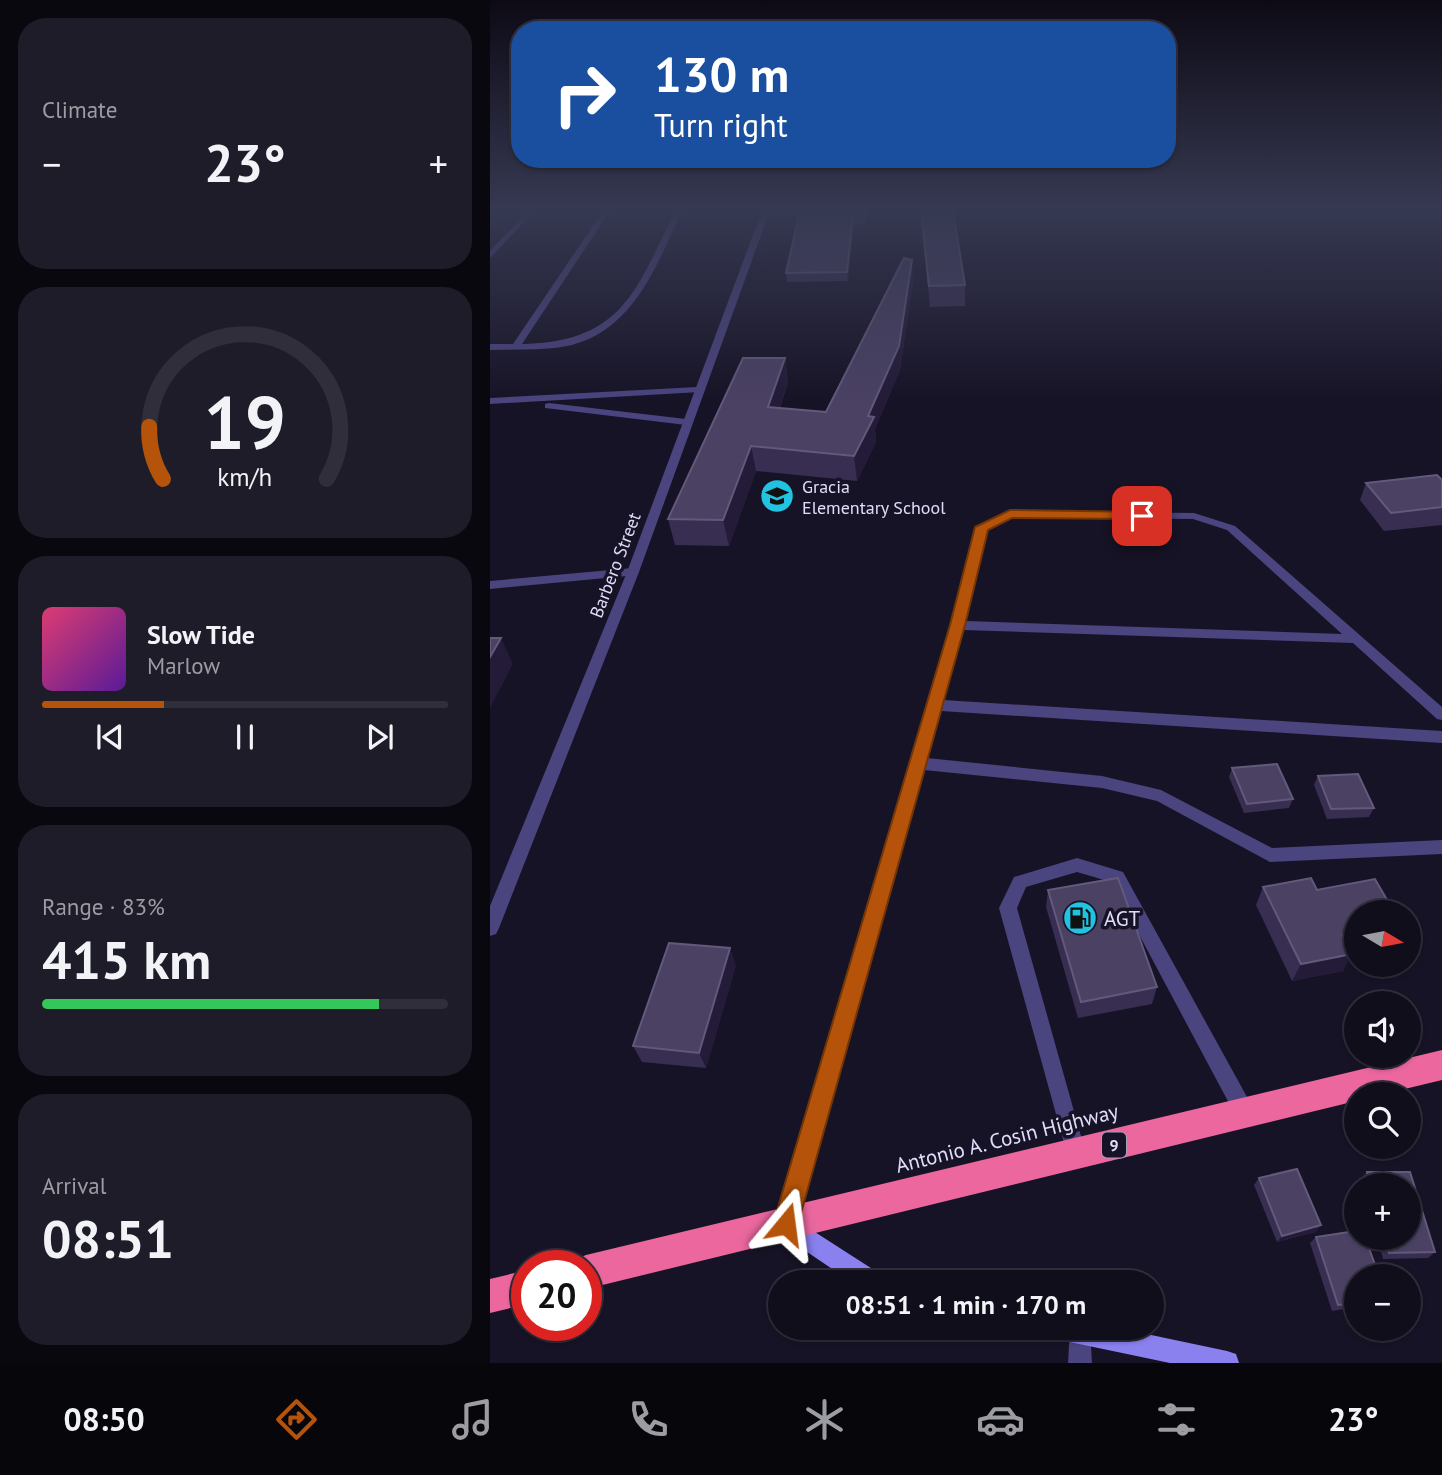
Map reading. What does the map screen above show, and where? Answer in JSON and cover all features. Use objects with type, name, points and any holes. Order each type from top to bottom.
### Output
[{"type":"highway","name":"Antonio A. Cosin Highway","points":[[602,1268],[1442,1065]]},
{"type":"highway","points":[[490,1296],[511,1291]]},
{"type":"street","points":[[516,346],[564,275]]},
{"type":"street","points":[[490,347],[569,343],[600,331],[629,309],[647,275]]},
{"type":"street","name":"Barbero Street","points":[[490,928],[633,572],[741,275]]},
{"type":"street","points":[[509,402],[697,390]]},
{"type":"street","points":[[490,401],[686,422]]},
{"type":"street","points":[[854,1270],[786,1224],[916,763],[958,625],[982,527],[1010,514],[1194,516],[1231,528],[1442,715]]},
{"type":"street","points":[[490,585],[633,572]]},
{"type":"street","points":[[958,625],[1356,639]]},
{"type":"street","points":[[933,705],[1442,737]]},
{"type":"street","points":[[916,763],[1102,782],[1161,796],[1270,855],[1442,847]]},
{"type":"street","points":[[1076,1154],[1008,908],[1020,882],[1077,865],[1117,877],[1245,1113]]},
{"type":"street","points":[[1073,1340],[1080,1363]]},
{"type":"street","points":[[1114,1340],[1227,1363]]},
{"type":"building","points":[[896,275],[910,275],[899,346],[868,416],[874,417],[854,456],[751,446],[723,520],[668,519],[743,358],[785,358],[768,407],[826,412]]},
{"type":"building","points":[[928,275],[963,275],[965,285],[929,286]]},
{"type":"building","points":[[1437,475],[1442,480],[1442,507],[1391,513],[1366,483]]},
{"type":"building","points":[[490,638],[501,638],[490,657]]},
{"type":"building","points":[[1277,764],[1293,799],[1247,804],[1232,768]]},
{"type":"building","points":[[1358,774],[1374,808],[1331,809],[1318,776]]},
{"type":"building","points":[[1118,878],[1157,987],[1081,1002],[1048,890]]},
{"type":"building","points":[[1311,878],[1317,890],[1375,879],[1387,900],[1344,900],[1344,956],[1301,964],[1263,887]]},
{"type":"building","points":[[669,943],[730,948],[699,1053],[633,1046]]},
{"type":"building","points":[[1297,1169],[1321,1225],[1282,1236],[1259,1178]]},
{"type":"building","points":[[1367,1172],[1410,1173],[1367,1173]]},
{"type":"building","points":[[1421,1207],[1435,1252],[1389,1253],[1388,1250],[1421,1250]]},
{"type":"building","points":[[1344,1233],[1344,1250],[1370,1250],[1375,1264],[1344,1264],[1344,1304],[1338,1305],[1316,1237]]},
{"type":"place","name":"Gracia Elementary School","points":[[777,496]]},
{"type":"place","name":"AGT","points":[[1080,918]]},
{"type":"route","points":[[786,1224],[916,763],[958,625],[982,527],[1010,514],[1142,516]]}]
